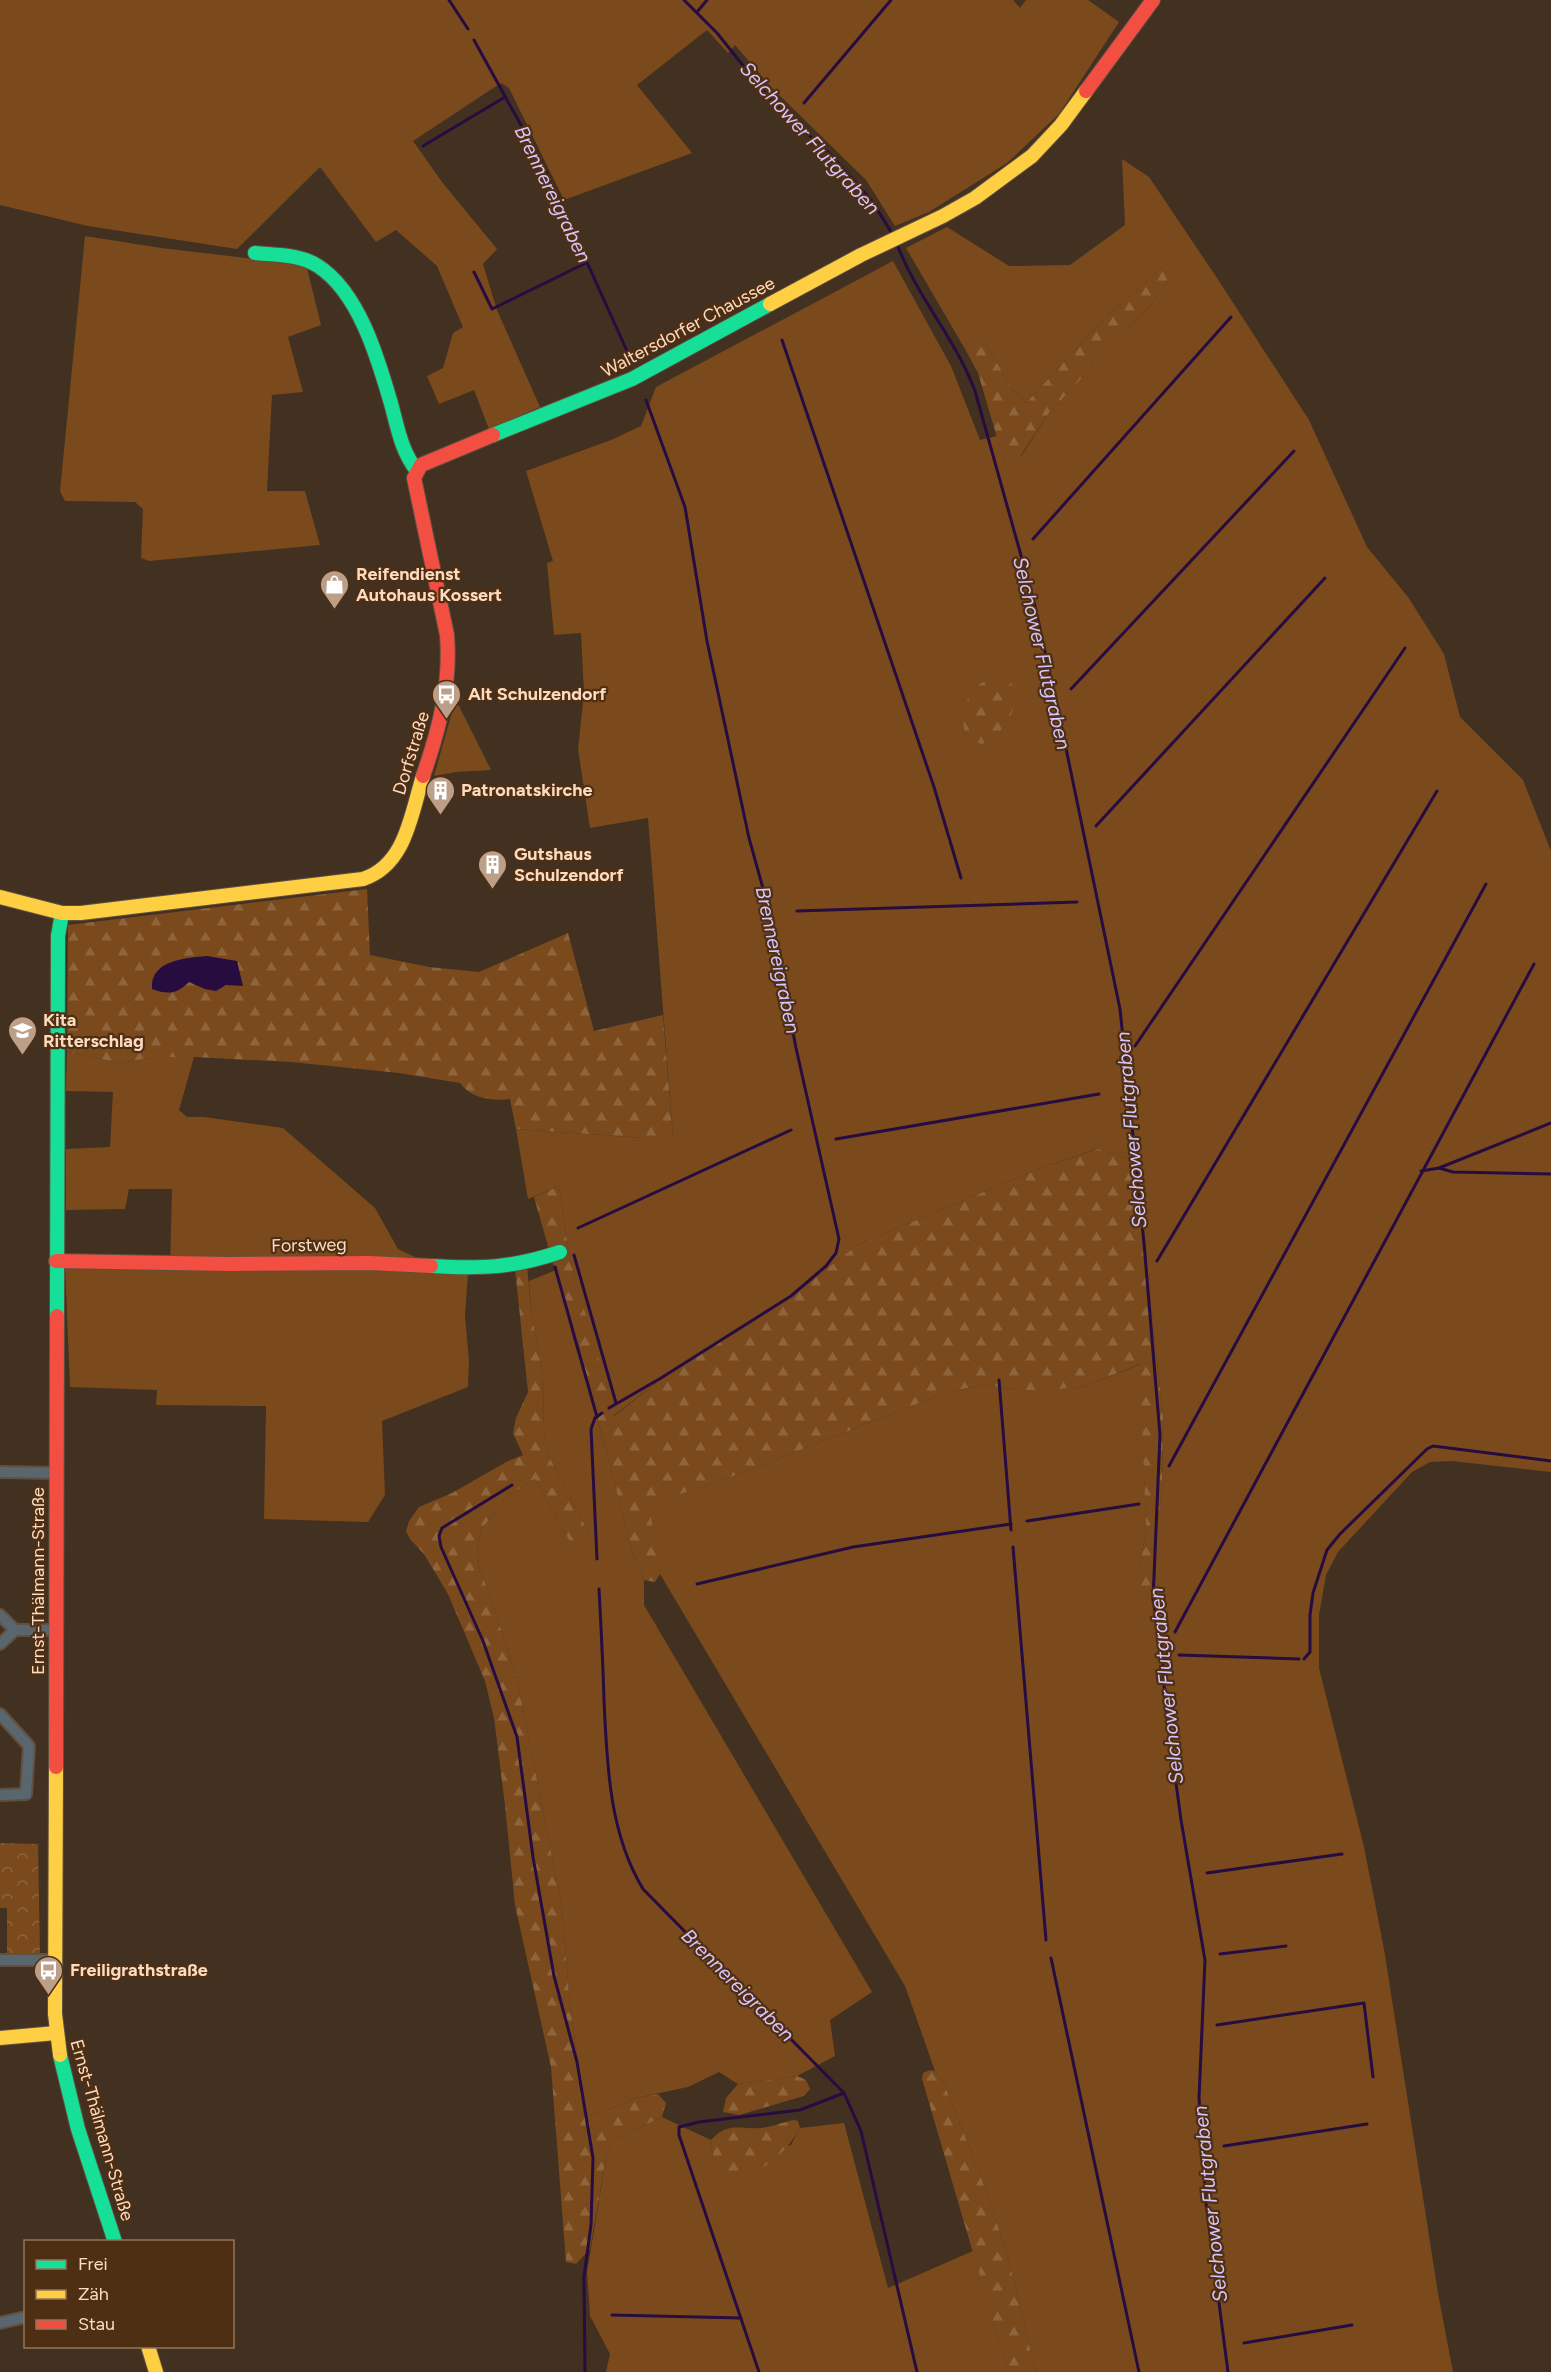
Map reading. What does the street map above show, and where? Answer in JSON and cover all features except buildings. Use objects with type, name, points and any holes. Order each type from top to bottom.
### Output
[{"type":"street","name":"Waltersdorfer Chaussee","points":[[417,471],[424,462],[523,425],[641,375],[884,244],[975,198],[1032,156],[1061,125],[1084,98],[1153,0]]},
{"type":"street","name":"Dorfstraße","points":[[0,897],[62,913],[81,913],[363,879],[379,873],[388,865],[401,845],[448,694],[450,671],[446,628],[415,484],[417,471],[404,450],[371,342],[347,297],[319,266],[296,258],[255,253]]},
{"type":"street","name":"Ernst-Thälmann-Straße","points":[[62,913],[58,936],[56,1261],[54,1960],[56,2032],[71,2100],[115,2240]]},
{"type":"street","name":"Forstweg","points":[[56,1261],[229,1264],[370,1263],[480,1269],[533,1261],[560,1252]]},
{"type":"street","points":[[0,1472],[57,1473]]},
{"type":"street","points":[[0,1615],[15,1630]]},
{"type":"street","points":[[0,1644],[15,1630],[56,1630]]},
{"type":"street","points":[[0,1713],[30,1746],[26,1794],[0,1795]]},
{"type":"street","points":[[0,1960],[54,1960]]},
{"type":"street","points":[[0,2037],[56,2032]]},
{"type":"street","points":[[0,2323],[24,2318]]},
{"type":"street","points":[[149,2348],[156,2372]]},
{"type":"green space","points":[[0,0],[1013,0],[1020,8],[1026,0],[1088,0],[1119,22],[1059,114],[1007,163],[929,212],[895,226],[866,180],[772,88],[735,45],[728,53],[707,30],[637,85],[692,153],[564,200],[509,88],[501,83],[413,141],[442,182],[497,249],[483,264],[497,310],[540,407],[489,429],[474,390],[439,404],[427,376],[443,368],[453,333],[463,327],[437,266],[396,230],[376,242],[320,167],[237,249],[88,226],[0,205]]},
{"type":"green space","points":[[1122,159],[1149,177],[1309,420],[1367,547],[1408,597],[1444,654],[1460,717],[1523,780],[1551,851],[1551,1472],[1452,1461],[1430,1462],[1412,1472],[1338,1552],[1326,1575],[1319,1615],[1319,1668],[1364,1847],[1384,1949],[1438,2293],[1453,2372],[1037,2372],[1011,2270],[989,2198],[943,2081],[935,2071],[905,1986],[660,1574],[648,1504],[721,1481],[950,1391],[985,1385],[1020,1390],[1052,1390],[1086,1386],[1141,1364],[1146,1530],[1138,1575],[1149,1586],[1162,1490],[1163,1416],[1135,1160],[1097,1149],[1036,1170],[857,1245],[805,1286],[668,1374],[613,1416],[569,1255],[559,1186],[528,1199],[516,1129],[646,1138],[673,1136],[648,818],[590,828],[578,749],[584,693],[581,633],[554,635],[547,563],[553,561],[526,471],[611,440],[641,426],[656,387],[893,261],[951,366],[980,440],[997,436],[1006,468],[1022,455],[1049,413],[1149,307],[1172,275],[1166,264],[1102,321],[1026,403],[1012,388],[982,338],[967,343],[965,349],[906,248],[947,227],[1009,266],[1070,265],[1125,225]]},
{"type":"green space","points":[[85,236],[161,248],[289,263],[307,268],[321,325],[288,337],[303,392],[272,395],[267,491],[305,491],[320,545],[149,561],[141,558],[143,509],[135,502],[65,501],[60,491]]},
{"type":"green space","points":[[1166,264],[1173,267],[1172,275],[1149,307],[1049,413],[1013,467],[1006,468],[978,373],[965,349],[967,343],[977,336],[982,338],[1012,388],[1026,403],[1102,321]]},
{"type":"green space","points":[[1000,678],[1012,684],[1014,693],[1009,719],[990,740],[982,744],[969,740],[963,725],[968,699],[978,686],[987,680]]},
{"type":"green space","points":[[454,705],[459,706],[491,770],[434,776]]},
{"type":"green space","points":[[367,889],[370,955],[429,967],[479,972],[568,933],[594,1031],[663,1015],[673,1137],[646,1138],[516,1129],[510,1099],[482,1098],[470,1093],[460,1083],[399,1073],[291,1062],[194,1057],[156,1057],[120,1063],[67,1052],[68,925]]},
{"type":"green space","points":[[67,1052],[120,1063],[156,1057],[194,1057],[179,1110],[187,1117],[204,1117],[283,1128],[375,1208],[398,1249],[444,1271],[468,1273],[465,1316],[469,1361],[468,1387],[382,1421],[385,1495],[368,1522],[264,1519],[266,1406],[156,1405],[157,1390],[70,1387],[65,1265],[170,1268],[172,1189],[129,1189],[125,1209],[66,1210],[66,1149],[110,1147],[113,1092],[66,1091]]},
{"type":"green space","points":[[1098,1149],[1135,1160],[1163,1416],[1162,1490],[1150,1586],[1140,1586],[1138,1575],[1146,1530],[1140,1364],[1086,1386],[1052,1390],[1020,1390],[985,1385],[950,1391],[721,1481],[649,1504],[660,1574],[655,1582],[644,1580],[631,1549],[606,1449],[534,1197],[559,1186],[569,1255],[614,1416],[668,1374],[805,1286],[857,1245],[1036,1170]]},
{"type":"green space","points":[[527,1266],[532,1317],[543,1376],[544,1431],[549,1456],[588,1531],[579,1544],[570,1542],[535,1479],[506,1497],[482,1529],[477,1545],[479,1567],[518,1683],[562,1908],[570,2005],[585,2113],[594,2115],[636,2098],[658,2094],[666,2103],[662,2117],[613,2140],[607,2153],[590,2249],[576,2264],[566,2262],[551,2067],[515,1905],[494,1718],[485,1681],[448,1594],[424,1554],[406,1531],[409,1521],[419,1507],[452,1493],[523,1455],[513,1433],[516,1418],[528,1392],[515,1269]]},
{"type":"green space","points":[[556,1270],[606,1449],[631,1549],[644,1580],[644,1605],[872,1992],[830,2020],[835,2056],[797,2076],[738,2084],[719,2072],[688,2087],[636,2098],[594,2115],[585,2113],[570,2005],[562,1908],[518,1683],[479,1567],[477,1545],[482,1529],[506,1497],[535,1479],[570,1542],[585,1538],[588,1531],[549,1456],[544,1431],[543,1376],[532,1317],[529,1281]]},
{"type":"green space","points":[[0,1843],[38,1844],[40,1955],[7,1955],[7,1908],[0,1908]]},
{"type":"green space","points":[[930,2070],[935,2071],[943,2081],[989,2198],[1011,2270],[1037,2372],[1008,2372],[922,2079],[923,2073]]},
{"type":"green space","points":[[797,2076],[806,2080],[810,2089],[804,2096],[739,2115],[723,2112],[726,2098],[738,2084]]},
{"type":"green space","points":[[662,2117],[711,2140],[713,2160],[791,2145],[800,2128],[844,2123],[888,2288],[973,2251],[1008,2372],[606,2372],[610,2354],[590,2316],[587,2272],[607,2153],[613,2140]]},
{"type":"green space","points":[[798,2121],[800,2128],[780,2154],[735,2185],[729,2184],[713,2160],[711,2140],[717,2134],[729,2128],[761,2128]]},
{"type":"shaded area","points":[[207,956],[237,961],[243,986],[226,985],[216,991],[189,982],[172,992],[152,989],[153,979],[163,966],[170,962]]},
{"type":"waterway","name":"Brennereigraben","points":[[449,0],[468,29]]},
{"type":"waterway","name":"Selchower Flutgraben","points":[[684,0],[717,33],[774,104],[829,153],[872,201],[893,235]]},
{"type":"waterway","points":[[697,12],[707,0]]},
{"type":"waterway","points":[[804,103],[891,0]]},
{"type":"waterway","name":"Brennereigraben","points":[[474,40],[544,167],[627,351]]},
{"type":"waterway","points":[[423,146],[505,97]]},
{"type":"waterway","name":"Selchower Flutgraben","points":[[897,244],[915,282],[957,353],[975,391],[1034,602],[1120,1009],[1144,1243],[1160,1435],[1153,1600],[1162,1649],[1165,1702],[1181,1820],[1205,1960],[1199,2098],[1206,2203],[1228,2372]]},
{"type":"waterway","points":[[474,272],[492,309],[586,263]]},
{"type":"waterway","points":[[1033,539],[1231,317]]},
{"type":"waterway","points":[[782,340],[934,787],[961,878]]},
{"type":"waterway","name":"Brennereigraben","points":[[609,1408],[791,1296],[826,1266],[836,1253],[839,1239],[796,1048],[771,917],[749,838],[707,641],[685,507],[646,400]]},
{"type":"waterway","points":[[1071,689],[1294,451]]},
{"type":"waterway","points":[[1096,826],[1325,578]]},
{"type":"waterway","points":[[1135,1046],[1405,648]]},
{"type":"waterway","points":[[1157,1261],[1437,791]]},
{"type":"waterway","points":[[1169,1466],[1486,884]]},
{"type":"waterway","points":[[797,911],[1077,902]]},
{"type":"waterway","points":[[1175,1632],[1534,964]]},
{"type":"waterway","points":[[836,1139],[1099,1094]]},
{"type":"waterway","points":[[1421,1171],[1439,1168],[1551,1123]]},
{"type":"waterway","points":[[578,1228],[791,1130]]},
{"type":"waterway","points":[[1439,1168],[1453,1172],[1551,1174]]},
{"type":"waterway","points":[[574,1255],[616,1403]]},
{"type":"waterway","points":[[555,1267],[597,1417]]},
{"type":"waterway","points":[[999,1380],[1011,1530]]},
{"type":"waterway","name":"Brennereigraben","points":[[597,1559],[591,1429],[595,1418],[602,1413]]},
{"type":"waterway","points":[[1304,1659],[1310,1652],[1310,1615],[1313,1593],[1327,1550],[1340,1534],[1427,1449],[1433,1446],[1551,1461]]},
{"type":"waterway","points":[[512,1485],[442,1528],[439,1536],[441,1547],[483,1641],[517,1737],[533,1857],[554,1976],[577,2062],[593,2158],[591,2225],[584,2277],[585,2372]]},
{"type":"waterway","points":[[1027,1521],[1139,1504]]},
{"type":"waterway","points":[[697,1584],[853,1547],[1011,1524]]},
{"type":"waterway","points":[[1013,1547],[1046,1940]]},
{"type":"waterway","name":"Brennereigraben","points":[[599,1589],[609,1773],[612,1798],[623,1845],[643,1889],[844,2093],[861,2131],[917,2372]]},
{"type":"waterway","points":[[1179,1655],[1299,1659]]},
{"type":"waterway","points":[[1207,1873],[1342,1854]]},
{"type":"waterway","points":[[1220,1954],[1286,1946]]},
{"type":"waterway","points":[[1051,1958],[1139,2372]]},
{"type":"waterway","points":[[1217,2025],[1364,2003],[1373,2077]]},
{"type":"waterway","points":[[759,2372],[679,2135],[679,2127],[699,2122],[800,2110],[844,2093]]},
{"type":"waterway","points":[[1224,2146],[1367,2124]]},
{"type":"waterway","points":[[612,2315],[741,2318]]},
{"type":"waterway","points":[[1244,2343],[1352,2325]]},
{"type":"traffic: fast","points":[[255,253],[287,256],[311,262],[333,278],[345,293],[366,330],[387,389],[401,440],[417,471]]},
{"type":"traffic: fast","points":[[493,435],[632,379],[770,304]]},
{"type":"traffic: fast","points":[[57,1316],[58,936],[62,913]]},
{"type":"traffic: fast","points":[[431,1266],[496,1266],[560,1252]]},
{"type":"traffic: fast","points":[[60,2055],[78,2129],[114,2240]]},
{"type":"traffic: slow","points":[[770,304],[975,198],[1032,156],[1061,125],[1086,91]]},
{"type":"traffic: slow","points":[[0,897],[62,913],[81,913],[363,879],[377,872],[398,850],[410,822],[423,776]]},
{"type":"traffic: slow","points":[[56,1767],[55,2014],[60,2055]]},
{"type":"traffic: slow","points":[[0,2038],[56,2033]]},
{"type":"traffic: slow","points":[[149,2348],[156,2372]]},
{"type":"traffic: jam","points":[[1086,91],[1153,0]]},
{"type":"traffic: jam","points":[[423,776],[442,707],[448,654],[447,635],[414,478],[421,465],[493,435]]},
{"type":"traffic: jam","points":[[56,1261],[229,1264],[370,1263],[431,1266]]},
{"type":"traffic: jam","points":[[56,1767],[57,1316]]},
{"type":"place","name":"Reifendienst Autohaus Kossert","points":[[335,610]]},
{"type":"place","name":"Alt Schulzendorf","points":[[447,720]]},
{"type":"place","name":"Patronatskirche","points":[[440,816]]},
{"type":"place","name":"Gutshaus Schulzendorf","points":[[493,890]]},
{"type":"place","name":"Kita Ritterschlag","points":[[22,1056]]},
{"type":"place","name":"Freiligrathstraße","points":[[49,1996]]}]
